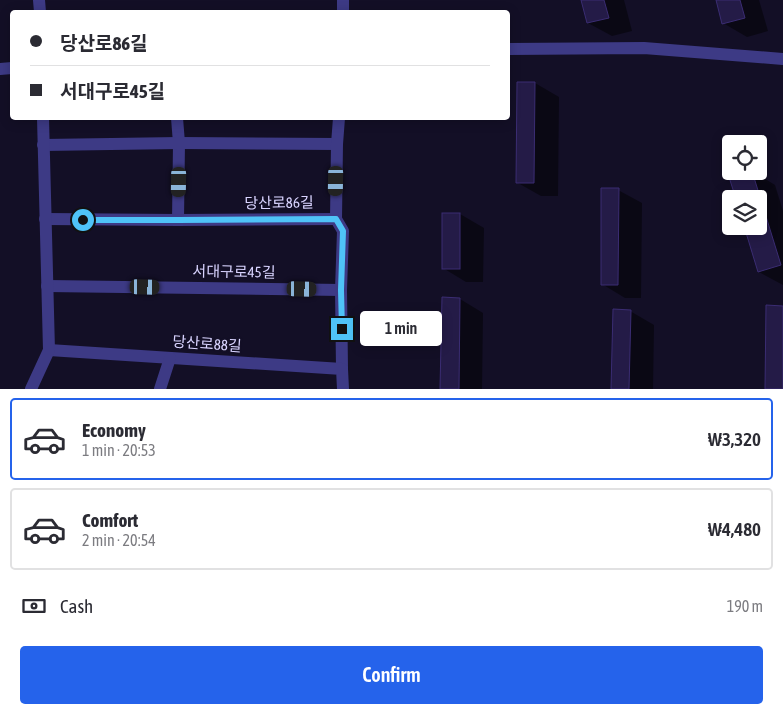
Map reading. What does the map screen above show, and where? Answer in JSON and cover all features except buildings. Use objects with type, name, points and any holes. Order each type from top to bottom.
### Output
[{"type":"street","points":[[510,49],[644,48],[783,59]]},
{"type":"street","points":[[31,389],[49,350],[42,120]]},
{"type":"street","points":[[178,120],[180,143],[178,220]]},
{"type":"street","name":"당산로86길","points":[[45,219],[336,219],[339,120]]},
{"type":"street","points":[[43,145],[180,143],[337,144]]},
{"type":"street","points":[[336,219],[343,231],[341,290],[343,389]]},
{"type":"street","name":"서대구로45길","points":[[47,286],[341,290]]},
{"type":"street","name":"당산로88길","points":[[49,350],[342,368]]},
{"type":"street","points":[[160,389],[170,358]]},
{"type":"route","points":[[83,220],[336,219],[343,231],[342,329]]}]
